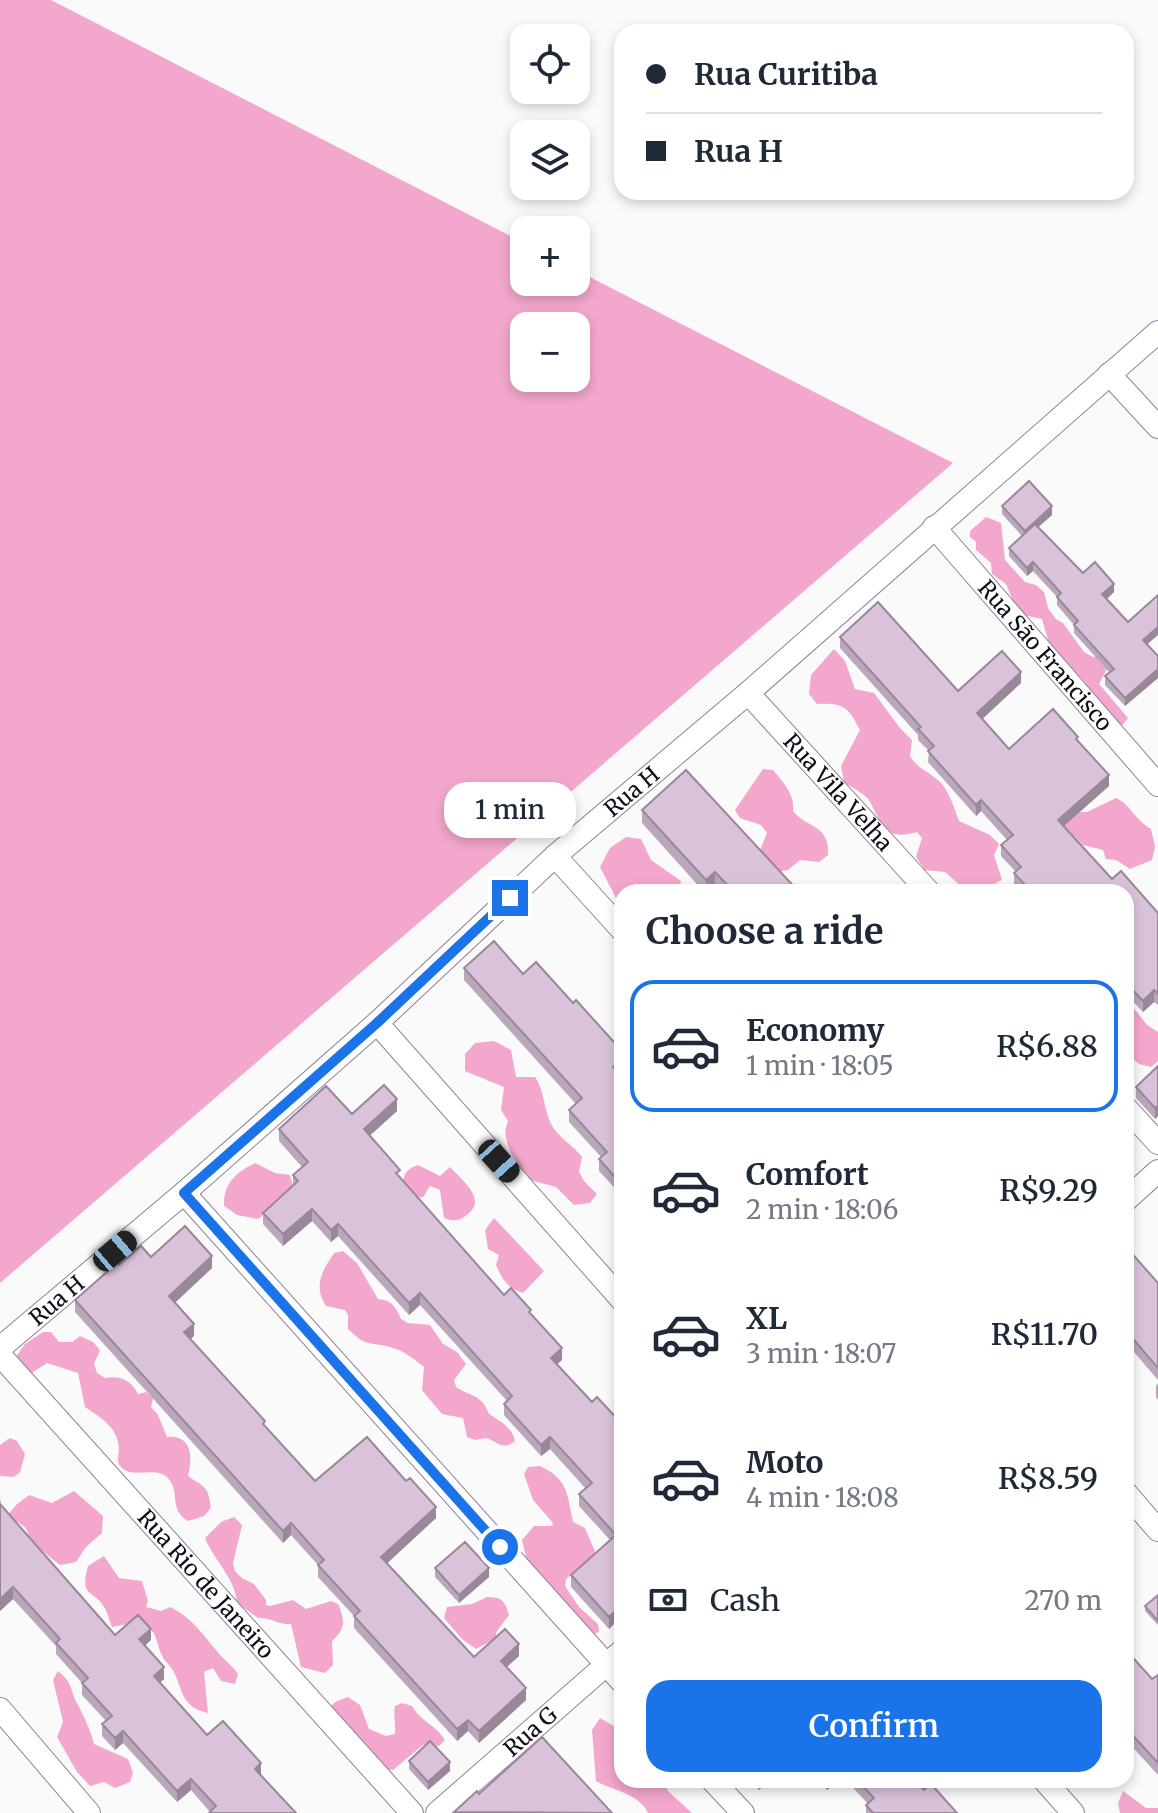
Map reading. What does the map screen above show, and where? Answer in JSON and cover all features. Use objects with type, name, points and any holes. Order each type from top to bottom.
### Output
[{"type":"street","name":"Rua H","points":[[0,1348],[184,1193],[377,1023],[555,856],[748,693],[1158,332]]},
{"type":"street","points":[[1109,374],[1158,427]]},
{"type":"street","name":"Rua São Francisco","points":[[934,527],[1158,785]]},
{"type":"street","name":"Rua Vila Velha","points":[[748,693],[922,884]]},
{"type":"street","points":[[555,856],[614,921]]},
{"type":"street","points":[[377,1023],[614,1291]]},
{"type":"street","points":[[1134,1117],[1158,1143]]},
{"type":"street","points":[[1134,1193],[1158,1171]]},
{"type":"street","points":[[184,1193],[614,1658]]},
{"type":"street","name":"Rua Rio de Janeiro","points":[[0,1355],[412,1813]]},
{"type":"street","points":[[1134,1502],[1158,1530]]},
{"type":"street","name":"Rua G","points":[[437,1813],[614,1658]]},
{"type":"street","points":[[0,1709],[89,1813]]},
{"type":"street","points":[[720,1788],[743,1813]]},
{"type":"street","points":[[1051,1788],[1073,1813]]},
{"type":"shaded area","points":[[0,0],[51,0],[510,236],[510,296],[590,296],[590,277],[953,463],[0,1283]]},
{"type":"shaded area","points":[[986,517],[1001,523],[1005,560],[1025,582],[1036,585],[1044,592],[1048,608],[1084,652],[1093,657],[1105,655],[1109,665],[1099,684],[1128,718],[1121,727],[1090,695],[1086,683],[1050,647],[1042,619],[1023,615],[1006,584],[992,574],[991,563],[976,550],[976,542],[970,537],[970,531]]},
{"type":"shaded area","points":[[834,649],[845,661],[855,689],[874,693],[912,740],[910,756],[943,785],[959,821],[990,835],[999,844],[994,855],[1002,880],[994,884],[959,884],[945,872],[925,870],[916,857],[922,838],[917,832],[897,834],[886,829],[868,799],[844,782],[841,766],[860,730],[844,708],[817,704],[809,694],[811,675]]},
{"type":"shaded area","points":[[763,769],[773,770],[790,794],[793,811],[825,837],[828,855],[819,862],[800,860],[788,870],[776,872],[758,855],[767,833],[761,825],[740,818],[735,810]]},
{"type":"shaded area","points":[[1116,798],[1151,829],[1155,846],[1152,860],[1130,869],[1116,860],[1106,859],[1103,850],[1083,845],[1062,824],[1074,812],[1087,812]]},
{"type":"shaded area","points":[[626,837],[641,839],[651,860],[681,881],[680,884],[614,884],[614,894],[600,867],[610,848]]},
{"type":"shaded area","points":[[1134,1008],[1147,1025],[1158,1032],[1158,1061],[1151,1067],[1134,1060]]},
{"type":"shaded area","points":[[494,1041],[511,1050],[516,1077],[535,1077],[551,1124],[582,1157],[579,1172],[597,1194],[590,1203],[574,1205],[556,1187],[526,1179],[507,1144],[508,1121],[501,1110],[504,1087],[465,1071],[465,1054],[475,1043]]},
{"type":"shaded area","points":[[255,1163],[275,1173],[290,1175],[293,1186],[280,1202],[258,1219],[237,1215],[224,1206],[228,1185],[242,1170]]},
{"type":"shaded area","points":[[418,1165],[440,1176],[450,1167],[474,1196],[473,1208],[468,1214],[454,1220],[444,1218],[440,1190],[430,1186],[423,1197],[416,1198],[403,1189],[405,1174]]},
{"type":"shaded area","points":[[494,1218],[544,1271],[523,1293],[500,1275],[496,1265],[499,1255],[488,1249],[485,1230]]},
{"type":"shaded area","points":[[343,1251],[357,1263],[378,1299],[390,1303],[401,1319],[408,1323],[430,1325],[443,1344],[457,1352],[466,1364],[454,1380],[456,1387],[479,1399],[489,1414],[508,1428],[515,1441],[504,1446],[486,1438],[475,1440],[467,1437],[463,1418],[442,1414],[422,1390],[424,1367],[399,1350],[360,1339],[348,1329],[345,1310],[326,1306],[320,1292],[321,1279],[334,1253]]},
{"type":"shaded area","points":[[43,1332],[51,1332],[59,1342],[72,1342],[80,1336],[93,1342],[100,1350],[94,1364],[97,1373],[105,1378],[124,1380],[138,1394],[146,1392],[153,1398],[151,1407],[158,1415],[167,1437],[182,1440],[189,1449],[188,1476],[205,1488],[209,1495],[211,1508],[204,1516],[188,1521],[182,1516],[176,1506],[172,1483],[163,1474],[126,1471],[119,1465],[116,1435],[108,1424],[85,1407],[78,1373],[47,1363],[32,1373],[19,1368],[15,1358],[25,1344]]},
{"type":"shaded area","points":[[10,1438],[17,1441],[25,1454],[20,1472],[14,1477],[0,1476],[0,1445]]},
{"type":"shaded area","points":[[540,1466],[556,1476],[565,1488],[573,1522],[585,1528],[596,1554],[566,1579],[565,1586],[579,1607],[598,1624],[599,1632],[591,1635],[528,1565],[522,1540],[534,1526],[552,1526],[553,1523],[533,1500],[524,1474],[528,1467]]},
{"type":"shaded area","points":[[74,1491],[103,1516],[102,1533],[86,1547],[76,1562],[60,1565],[31,1542],[26,1528],[8,1515],[29,1495],[52,1503]]},
{"type":"shaded area","points":[[234,1517],[242,1525],[233,1563],[235,1571],[254,1584],[266,1600],[266,1605],[293,1600],[306,1609],[331,1601],[338,1604],[343,1624],[332,1641],[333,1665],[325,1673],[301,1667],[291,1624],[258,1618],[237,1603],[232,1585],[205,1538],[221,1522]]},
{"type":"shaded area","points":[[104,1556],[119,1578],[142,1581],[148,1601],[146,1607],[161,1611],[170,1607],[184,1616],[238,1674],[235,1684],[221,1681],[213,1668],[204,1672],[208,1713],[188,1703],[152,1631],[144,1624],[137,1623],[112,1627],[100,1601],[88,1592],[85,1583],[88,1566]]},
{"type":"shaded area","points":[[487,1597],[502,1601],[509,1615],[495,1639],[476,1649],[462,1639],[444,1618],[447,1607],[472,1604]]},
{"type":"shaded area","points":[[58,1671],[69,1684],[94,1744],[128,1759],[133,1773],[130,1782],[115,1788],[104,1782],[90,1786],[77,1772],[57,1737],[63,1722],[53,1680]]},
{"type":"shaded area","points":[[348,1697],[360,1705],[369,1729],[386,1736],[395,1734],[395,1706],[402,1703],[412,1706],[445,1740],[439,1746],[423,1745],[393,1770],[377,1768],[327,1710],[335,1702]]},
{"type":"shaded area","points":[[600,1718],[614,1726],[614,1788],[667,1788],[692,1813],[648,1813],[632,1797],[596,1781],[592,1730]]},
{"type":"shaded area","points":[[1123,1791],[1146,1808],[1158,1808],[1158,1813],[1120,1813],[1118,1803]]},
{"type":"building","points":[[1029,481],[1052,506],[1025,531],[1002,506]]},
{"type":"building","points":[[1035,524],[1083,573],[1095,562],[1114,584],[1102,594],[1128,622],[1158,595],[1158,627],[1143,640],[1158,656],[1158,669],[1125,698],[1105,676],[1114,669],[1074,625],[1078,621],[1057,597],[1061,593],[1033,562],[1027,568],[1009,548]]},
{"type":"building","points":[[878,602],[958,691],[1002,651],[1021,672],[977,713],[1009,749],[1053,709],[1109,775],[1058,820],[1112,879],[1121,871],[1132,884],[1024,884],[1014,873],[1021,867],[1001,845],[1013,835],[981,800],[976,805],[928,751],[934,746],[918,729],[921,727],[840,637]]},
{"type":"building","points":[[686,770],[792,884],[726,884],[715,872],[706,880],[642,810]]},
{"type":"building","points":[[1134,886],[1158,913],[1158,994],[1154,990],[1143,1001],[1134,991]]},
{"type":"building","points":[[494,941],[523,974],[536,962],[614,1042],[614,1176],[599,1159],[607,1152],[569,1110],[582,1098],[464,968]]},
{"type":"building","points":[[1158,1066],[1158,1105],[1155,1108],[1136,1087]]},
{"type":"building","points":[[384,1085],[397,1099],[364,1129],[400,1170],[396,1173],[504,1295],[511,1288],[531,1310],[529,1312],[562,1348],[551,1358],[592,1402],[597,1397],[614,1415],[614,1533],[579,1494],[592,1483],[550,1437],[541,1445],[504,1404],[512,1396],[420,1293],[409,1303],[338,1224],[331,1230],[312,1209],[283,1234],[263,1213],[298,1181],[293,1175],[308,1162],[279,1129],[326,1086],[352,1114]]},
{"type":"building","points":[[185,1226],[212,1256],[169,1296],[194,1324],[184,1332],[315,1481],[367,1437],[406,1481],[410,1478],[436,1507],[381,1557],[474,1657],[505,1629],[519,1644],[501,1661],[526,1688],[479,1731],[468,1720],[457,1729],[354,1616],[360,1611],[318,1565],[324,1560],[291,1523],[283,1531],[75,1300],[141,1246],[151,1257]]},
{"type":"building","points":[[1134,1256],[1158,1283],[1158,1368],[1134,1340]]},
{"type":"building","points":[[0,1504],[115,1635],[138,1615],[151,1629],[139,1639],[164,1667],[154,1676],[207,1735],[223,1721],[261,1763],[255,1769],[296,1813],[209,1813],[216,1806],[191,1779],[177,1791],[123,1731],[115,1738],[102,1724],[112,1716],[82,1683],[88,1678],[56,1643],[60,1639],[13,1587],[0,1599]]},
{"type":"building","points":[[614,1537],[614,1612],[609,1617],[571,1575]]},
{"type":"building","points":[[465,1542],[489,1568],[459,1595],[435,1568]]},
{"type":"building","points":[[1158,1595],[1158,1621],[1145,1606]]},
{"type":"building","points":[[1134,1659],[1152,1679],[1158,1675],[1158,1763],[1134,1737]]},
{"type":"building","points":[[542,1737],[612,1813],[454,1812],[477,1791],[479,1794]]},
{"type":"building","points":[[430,1741],[450,1762],[428,1782],[409,1761]]},
{"type":"building","points":[[865,1788],[935,1788],[957,1813],[873,1813],[866,1805],[874,1798]]},
{"type":"route","points":[[500,1547],[184,1193],[377,1023],[510,898]]}]
